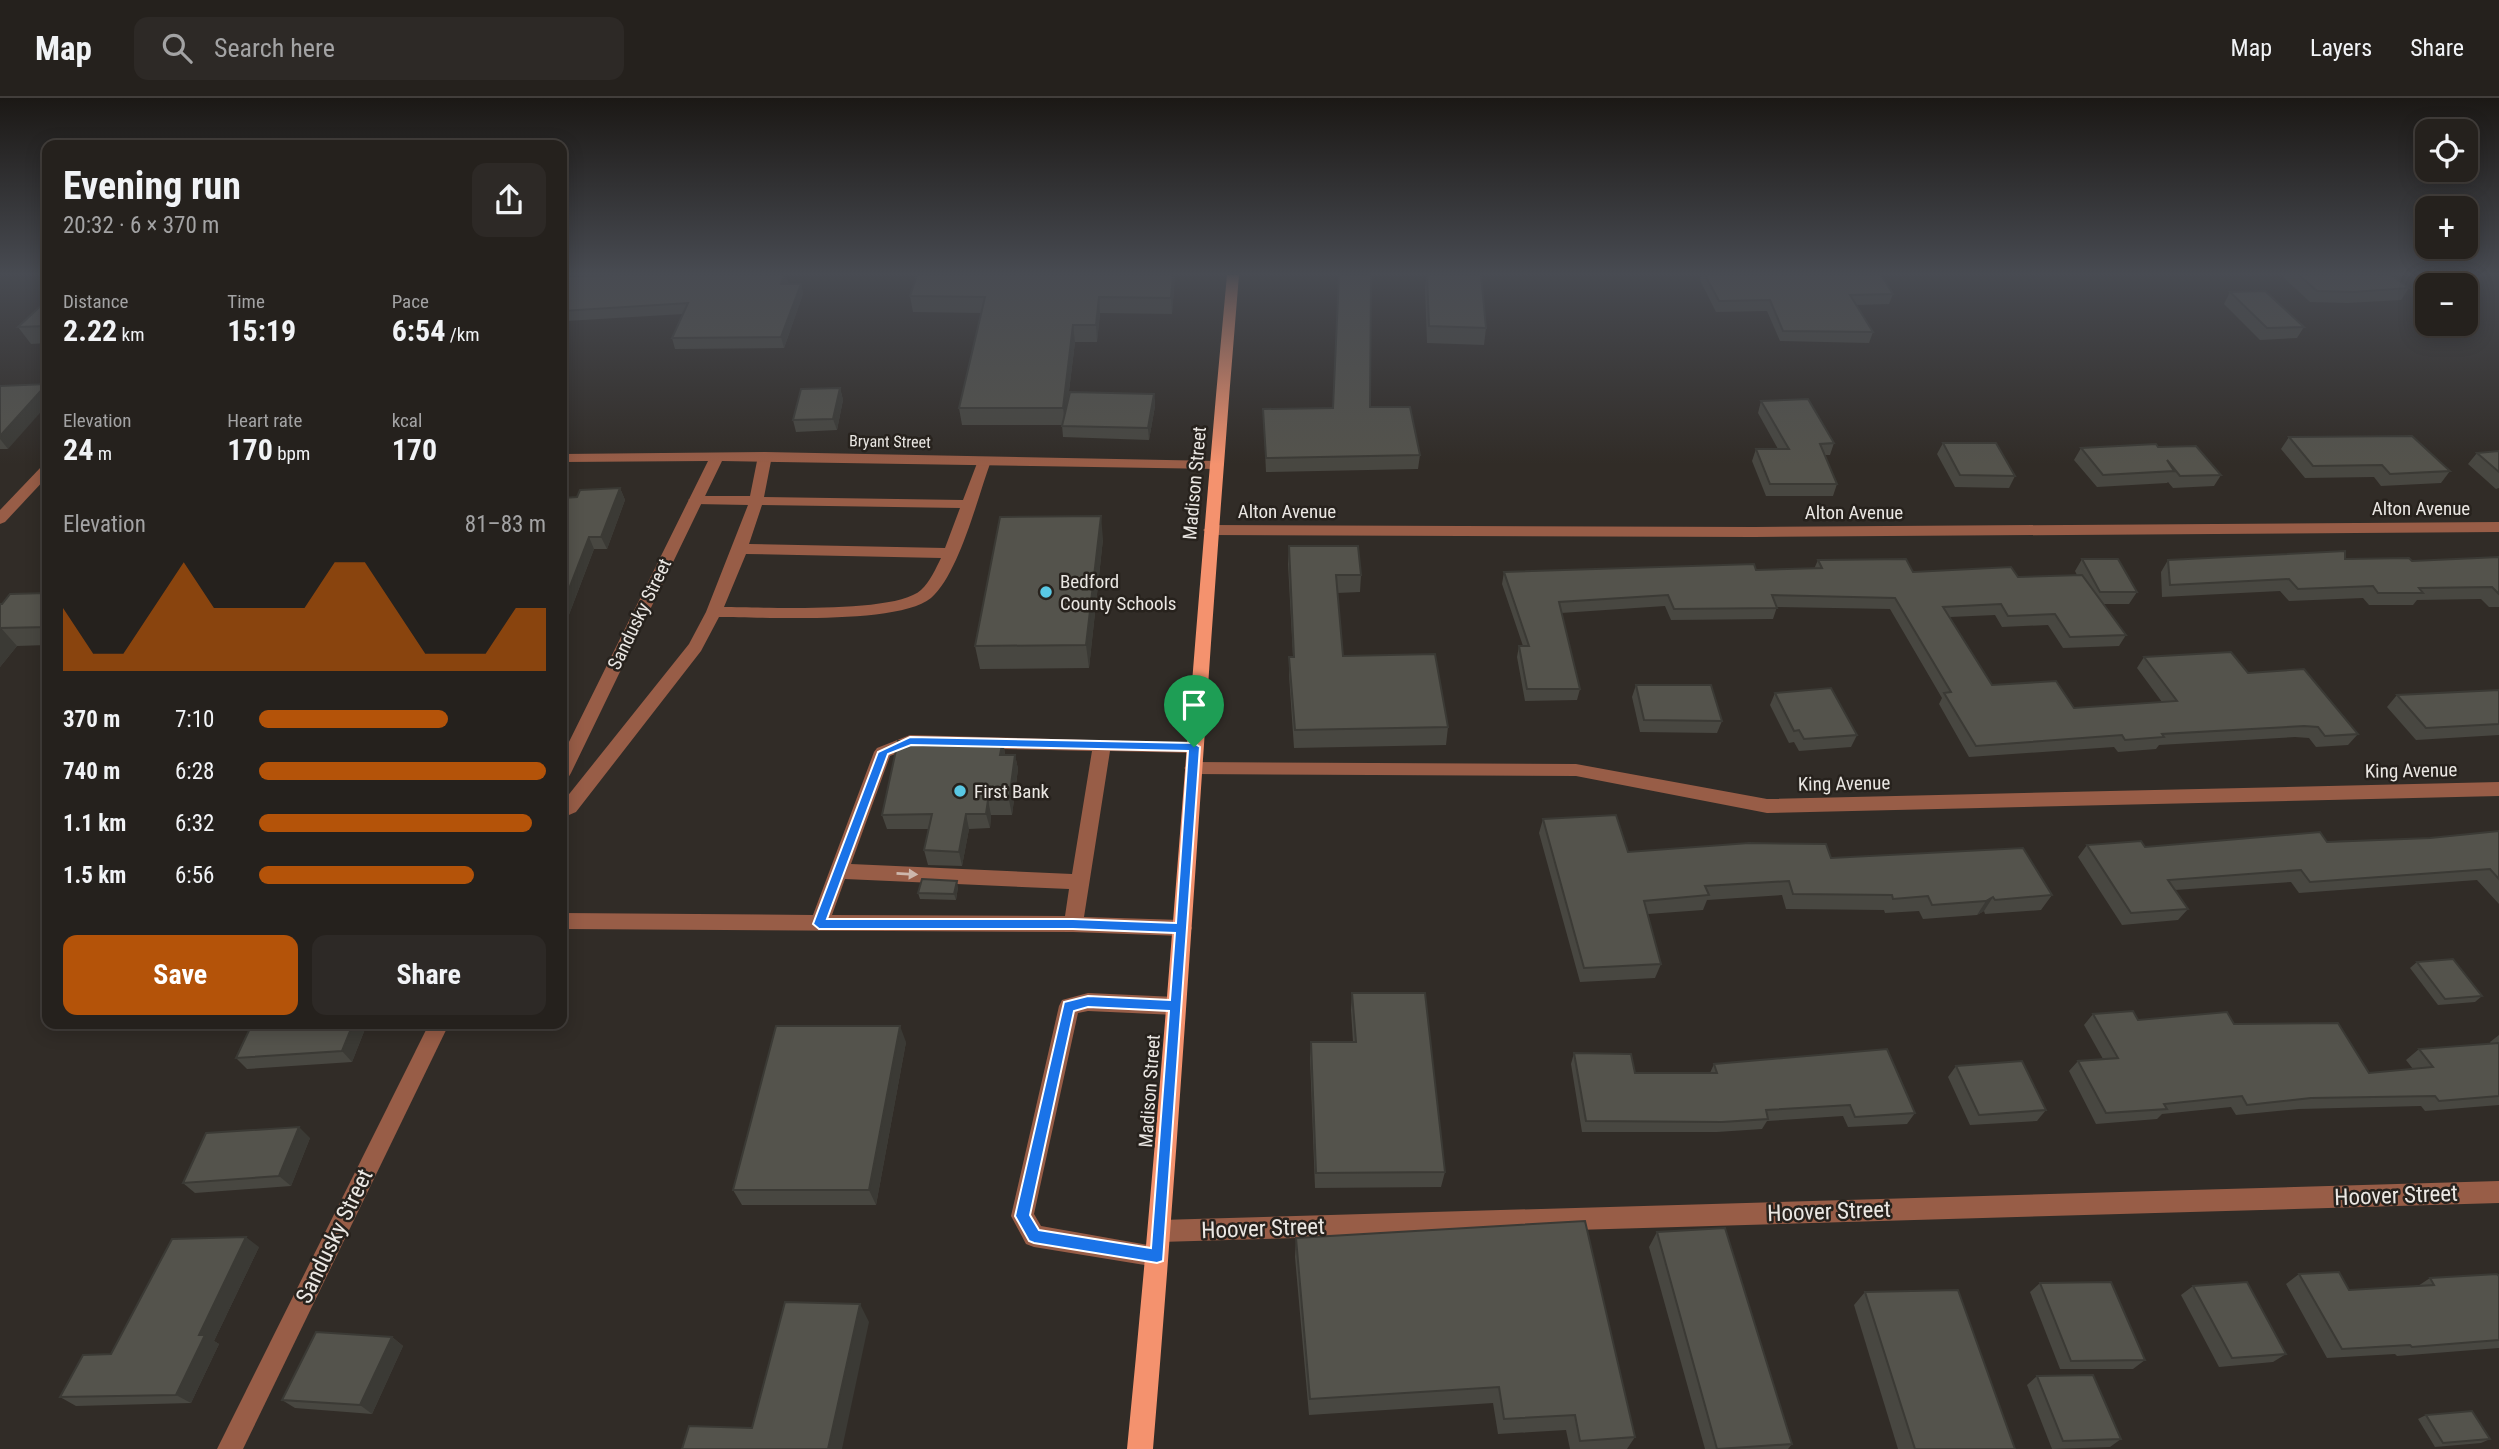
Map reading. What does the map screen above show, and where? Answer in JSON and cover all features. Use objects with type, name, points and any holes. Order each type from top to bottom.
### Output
[{"type":"main road","name":"Madison Street","points":[[1140,1449],[1160,1231],[1210,530],[1228,338]]},
{"type":"street","name":"Sandusky Street","points":[[567,763],[717,456]]},
{"type":"street","name":"Bryant Street","points":[[567,458],[765,456],[1217,465]]},
{"type":"street","points":[[567,808],[695,647],[714,612],[740,549],[756,502],[765,456]]},
{"type":"street","points":[[714,612],[886,609],[924,596],[942,571],[984,461]]},
{"type":"street","points":[[0,519],[42,474]]},
{"type":"street","points":[[695,500],[967,504]]},
{"type":"street","name":"Alton Avenue","points":[[1210,530],[1754,532],[2499,527]]},
{"type":"street","points":[[740,549],[948,553]]},
{"type":"street","points":[[819,924],[883,752],[910,741],[1194,747]]},
{"type":"street","points":[[1073,924],[1102,745]]},
{"type":"street","name":"King Avenue","points":[[1193,768],[1576,770],[1767,806],[2499,789]]},
{"type":"street","points":[[839,871],[1079,882]]},
{"type":"street","points":[[567,921],[1073,924],[1182,928]]},
{"type":"street","points":[[1157,1256],[1034,1236],[1022,1216],[1069,1006],[1088,1002],[1176,1006]]},
{"type":"street","name":"Sandusky Street","points":[[230,1449],[437,1029]]},
{"type":"street","name":"Hoover Street","points":[[1160,1231],[2499,1192]]},
{"type":"building","points":[[975,338],[1071,338],[1063,408],[959,408]]},
{"type":"building","points":[[1336,338],[1371,338],[1370,407],[1410,407],[1420,455],[1266,458],[1263,409],[1333,408]]},
{"type":"building","points":[[42,384],[42,390],[0,436],[0,386]]},
{"type":"building","points":[[840,388],[833,419],[793,420],[801,389]]},
{"type":"building","points":[[1070,392],[1154,394],[1148,428],[1062,426]]},
{"type":"building","points":[[1808,399],[1834,443],[1820,444],[1837,484],[1770,484],[1756,449],[1789,449],[1761,401]]},
{"type":"building","points":[[2412,436],[2450,471],[2390,474],[2382,465],[2313,466],[2289,437]]},
{"type":"building","points":[[1943,443],[1996,443],[2015,476],[1960,475]]},
{"type":"building","points":[[2156,444],[2158,447],[2196,446],[2221,475],[2180,476],[2167,460],[2174,471],[2103,475],[2081,448]]},
{"type":"building","points":[[2499,451],[2499,472],[2477,453]]},
{"type":"building","points":[[620,488],[601,537],[589,537],[567,594],[567,498],[577,497],[580,490]]},
{"type":"building","name":"Bedford County Schools","points":[[1101,516],[1086,645],[975,646],[1000,517]]},
{"type":"building","points":[[1289,546],[1358,546],[1361,575],[1336,575],[1343,656],[1435,654],[1448,727],[1295,730],[1289,657],[1294,657]]},
{"type":"building","points":[[2345,551],[2345,559],[2409,558],[2412,561],[2499,557],[2499,594],[2492,587],[2419,588],[2423,593],[2378,593],[2373,586],[2298,589],[2289,579],[2170,585],[2168,560]]},
{"type":"building","points":[[1906,559],[1913,572],[2011,567],[2018,577],[2082,575],[2126,635],[2070,637],[2055,614],[2008,616],[2001,604],[1943,607],[1992,685],[2056,681],[2074,708],[2177,701],[2144,657],[2231,652],[2248,673],[2304,669],[2358,734],[2325,736],[2318,727],[2304,726],[2162,734],[2164,737],[2125,740],[2122,735],[1976,746],[1944,693],[1951,692],[1895,598],[1772,595],[1777,608],[1674,609],[1668,595],[1559,602],[1580,689],[1527,689],[1519,646],[1529,646],[1504,572],[1754,564],[1756,570],[1822,568],[1818,560]]},
{"type":"building","points":[[2082,559],[2118,559],[2137,592],[2100,592]]},
{"type":"building","points":[[42,593],[42,627],[0,630],[0,604],[10,594]]},
{"type":"building","points":[[1636,685],[1711,685],[1722,721],[1644,720]]},
{"type":"building","points":[[1831,688],[1857,735],[1804,739],[1799,730],[1794,731],[1775,693]]},
{"type":"building","points":[[2499,690],[2499,724],[2426,728],[2397,695]]},
{"type":"building","points":[[1003,740],[1000,755],[1015,755],[1009,800],[988,800],[986,814],[966,814],[959,852],[924,850],[932,814],[882,815],[898,741]]},
{"type":"building","points":[[1616,815],[1628,852],[1749,843],[1826,844],[1831,858],[2023,848],[2052,895],[1995,900],[1993,897],[1986,901],[1932,905],[1928,896],[1893,899],[1892,895],[1793,894],[1789,881],[1705,886],[1709,895],[1644,901],[1661,964],[1584,968],[1543,819]]},
{"type":"building","points":[[2499,831],[2499,879],[2490,869],[2310,882],[2301,870],[2168,880],[2188,909],[2131,913],[2087,845],[2141,841],[2145,847],[2320,832],[2327,842],[2430,838]]},
{"type":"building","points":[[922,879],[957,881],[954,894],[918,893]]},
{"type":"building","points":[[2453,959],[2482,996],[2445,999],[2417,962]]},
{"type":"building","points":[[1352,993],[1425,993],[1445,1172],[1316,1173],[1311,1042],[1356,1042]]},
{"type":"building","points":[[2133,1011],[2138,1020],[2227,1012],[2234,1024],[2338,1023],[2369,1073],[2433,1067],[2419,1049],[2499,1043],[2499,1096],[2439,1101],[2435,1096],[2311,1098],[2247,1105],[2242,1096],[2164,1104],[2167,1109],[2106,1113],[2078,1061],[2118,1058],[2093,1014]]},
{"type":"building","points":[[776,1026],[900,1026],[869,1190],[733,1190]]},
{"type":"building","points":[[250,1029],[351,1029],[342,1051],[236,1058]]},
{"type":"building","points":[[1887,1049],[1915,1113],[1855,1117],[1850,1105],[1766,1110],[1768,1119],[1722,1122],[1586,1121],[1574,1053],[1631,1054],[1635,1073],[1717,1073],[1714,1064]]},
{"type":"building","points":[[2022,1061],[2046,1110],[1979,1115],[1956,1066]]},
{"type":"building","points":[[299,1127],[279,1176],[183,1183],[206,1133]]},
{"type":"building","points":[[1585,1221],[1635,1437],[1580,1441],[1575,1415],[1504,1419],[1499,1387],[1310,1399],[1296,1238]]},
{"type":"building","points":[[1725,1228],[1792,1444],[1717,1449],[1657,1232]]},
{"type":"building","points":[[246,1237],[199,1335],[205,1335],[176,1395],[60,1397],[83,1355],[111,1354],[172,1239]]},
{"type":"building","points":[[2339,1272],[2349,1290],[2434,1285],[2430,1278],[2497,1274],[2499,1340],[2342,1349],[2299,1274]]},
{"type":"building","points":[[2111,1282],[2145,1360],[2071,1361],[2040,1283]]},
{"type":"building","points":[[2247,1282],[2286,1354],[2232,1358],[2193,1286]]},
{"type":"building","points":[[1958,1290],[2015,1449],[1915,1449],[1865,1292]]},
{"type":"building","points":[[785,1302],[860,1304],[828,1449],[682,1449],[689,1426],[752,1428]]},
{"type":"building","points":[[316,1332],[392,1337],[360,1405],[282,1400]]},
{"type":"building","points":[[2093,1375],[2121,1439],[2063,1441],[2037,1376]]},
{"type":"building","points":[[2472,1411],[2490,1439],[2443,1443],[2426,1415]]},
{"type":"place","name":"Bedford County Schools","points":[[1046,592]]},
{"type":"place","name":"First Bank","points":[[960,791]]},
{"type":"route","points":[[1194,747],[948,740],[910,741],[883,752],[819,924],[1073,924],[1182,928],[1157,1256],[1034,1236],[1022,1216],[1069,1006],[1088,1002],[1176,1006],[1182,928],[1194,747]]}]
